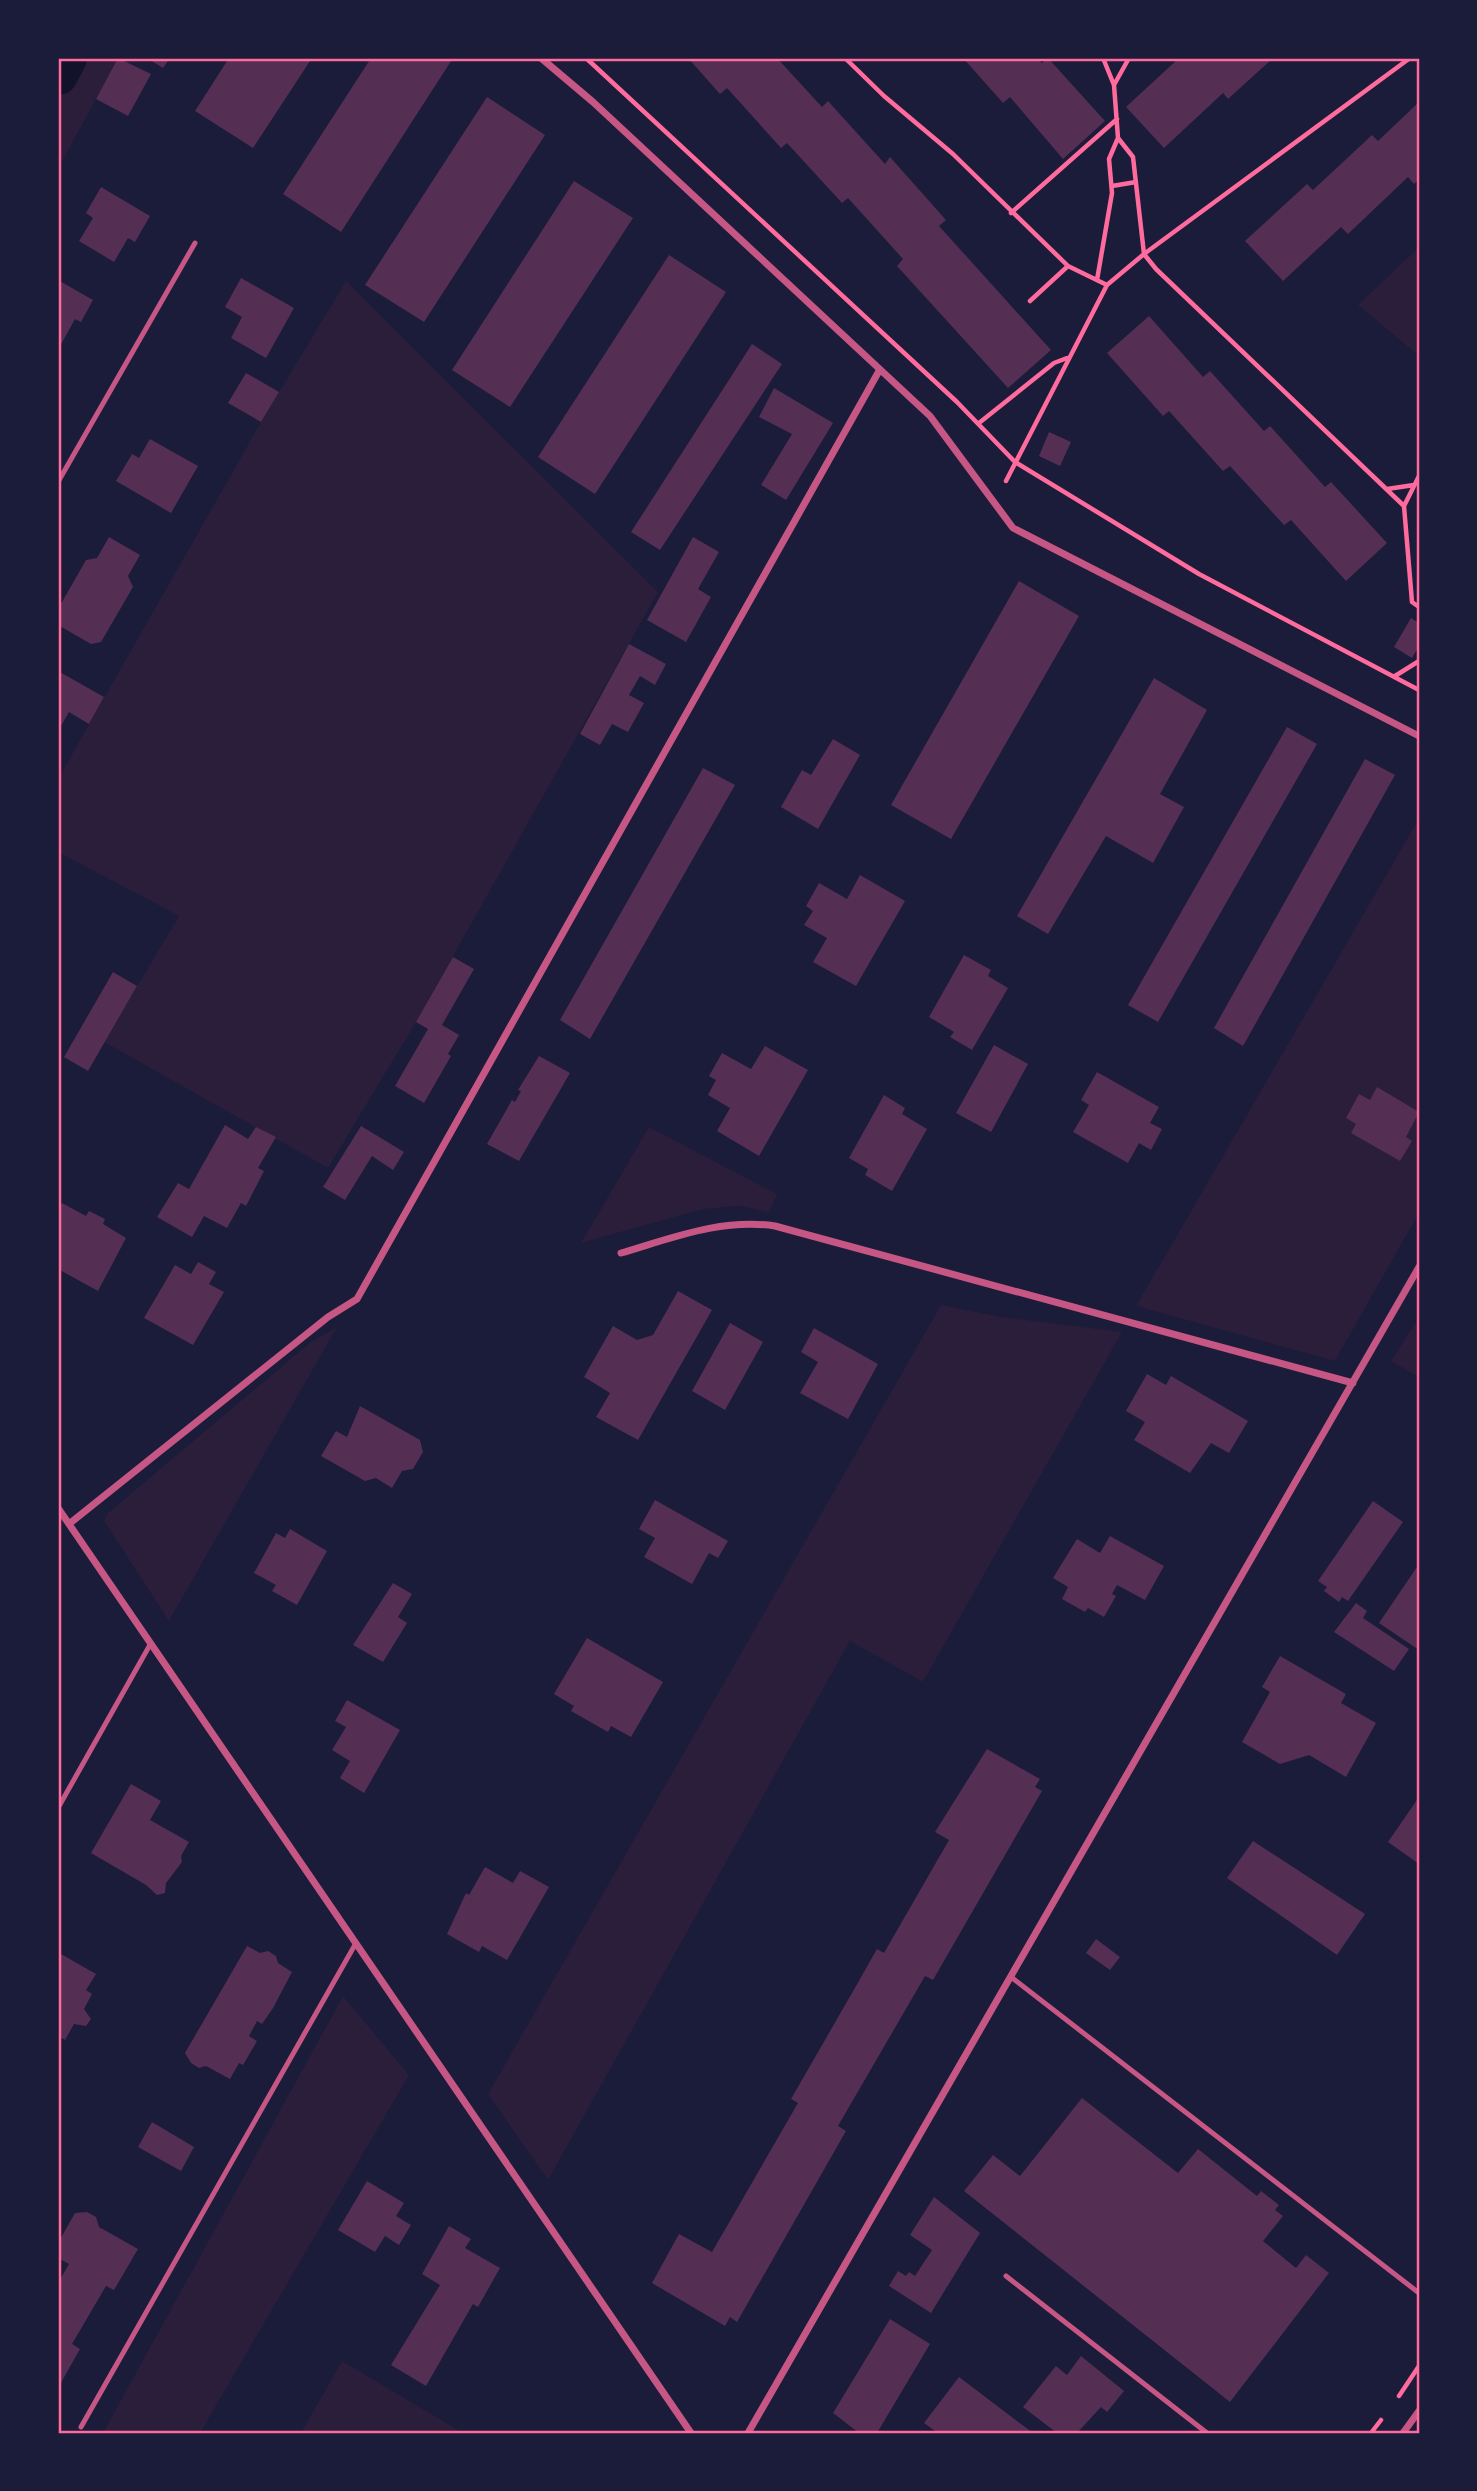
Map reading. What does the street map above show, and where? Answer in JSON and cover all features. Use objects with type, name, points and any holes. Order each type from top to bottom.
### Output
[{"type":"street","points":[[541,58],[593,103],[930,416],[1013,528],[1419,736]]},
{"type":"street","points":[[69,1524],[328,1317],[356,1299],[879,371]]},
{"type":"street","points":[[621,1253],[711,1227],[746,1221],[775,1226],[1353,1382]]},
{"type":"street","points":[[748,2433],[1419,1267]]},
{"type":"street","points":[[58,1508],[691,2433]]},
{"type":"street","points":[[1403,2433],[1419,2410]]},
{"type":"lane","points":[[58,482],[195,243]]},
{"type":"lane","points":[[58,1808],[151,1643]]},
{"type":"lane","points":[[81,2427],[356,1942]]},
{"type":"lane","points":[[1011,1977],[1419,2294]]},
{"type":"lane","points":[[1006,2276],[1207,2433]]},
{"type":"path","points":[[586,58],[979,423],[1015,462],[1199,574],[1419,690]]},
{"type":"path","points":[[845,58],[884,96],[953,153],[1068,266],[1107,285]]},
{"type":"path","points":[[1097,280],[1112,186],[1109,159],[1118,138],[1114,85],[1103,58]]},
{"type":"path","points":[[1114,85],[1129,58]]},
{"type":"path","points":[[1015,462],[1107,285],[1144,254],[1410,58]]},
{"type":"path","points":[[1012,213],[1117,120]]},
{"type":"path","points":[[1118,138],[1133,157],[1144,254],[1156,269],[1404,506]]},
{"type":"path","points":[[1112,186],[1136,183]]},
{"type":"path","points":[[1030,301],[1068,266]]},
{"type":"path","points":[[979,423],[1054,363],[1068,358]]},
{"type":"path","points":[[1419,476],[1404,506],[1412,602],[1419,607]]},
{"type":"path","points":[[1386,489],[1414,485]]},
{"type":"path","points":[[1395,676],[1419,661]]},
{"type":"shaded area","points":[[58,58],[118,58],[58,169]]},
{"type":"shaded area","points":[[1419,247],[1419,356],[1358,305]]},
{"type":"shaded area","points":[[346,281],[658,592],[416,1022],[328,1168],[104,1042],[179,916],[58,852],[58,779],[261,422]]},
{"type":"shaded area","points":[[1417,822],[1419,1213],[1335,1361],[1136,1306]]},
{"type":"shaded area","points":[[649,1127],[777,1194],[769,1212],[739,1206],[703,1209],[581,1243]]},
{"type":"shaded area","points":[[941,1305],[1001,1317],[1122,1332],[923,1682],[850,1641],[548,2180],[488,2094]]},
{"type":"shaded area","points":[[1419,1317],[1419,1377],[1391,1361]]},
{"type":"shaded area","points":[[337,1327],[169,1621],[104,1521],[108,1513],[311,1342]]},
{"type":"shaded area","points":[[343,1996],[409,2075],[200,2433],[103,2433]]},
{"type":"shaded area","points":[[342,2361],[463,2433],[301,2433]]},
{"type":"building","points":[[118,58],[151,74],[128,116],[96,99]]},
{"type":"building","points":[[147,58],[170,58],[163,68]]},
{"type":"building","points":[[229,58],[312,58],[253,148],[195,111]]},
{"type":"building","points":[[371,58],[453,58],[341,232],[283,194]]},
{"type":"building","points":[[688,58],[777,58],[822,107],[828,101],[885,164],[890,157],[946,220],[939,226],[1051,350],[1008,388],[897,266],[903,259],[848,198],[842,203],[787,143],[781,148],[727,88],[720,94]]},
{"type":"building","points":[[963,58],[1037,58],[1042,63],[1048,58],[1105,121],[1063,159],[1010,97],[1003,103]]},
{"type":"building","points":[[1179,58],[1273,58],[1228,99],[1223,93],[1164,148],[1126,107]]},
{"type":"building","points":[[487,97],[545,135],[424,322],[365,285]]},
{"type":"building","points":[[1419,102],[1419,179],[1414,184],[1408,177],[1348,234],[1341,227],[1283,281],[1245,241],[1307,184],[1313,190],[1372,135],[1378,141]]},
{"type":"building","points":[[574,181],[633,218],[510,407],[452,370]]},
{"type":"building","points":[[101,187],[150,216],[135,242],[128,238],[114,262],[79,241],[93,218],[86,213]]},
{"type":"building","points":[[669,255],[726,292],[595,494],[538,457]]},
{"type":"building","points":[[241,278],[294,308],[266,358],[231,338],[242,317],[225,307]]},
{"type":"building","points":[[58,280],[93,300],[81,322],[75,319],[58,350]]},
{"type":"building","points":[[1149,316],[1203,377],[1210,371],[1264,431],[1270,426],[1325,487],[1331,482],[1387,543],[1346,581],[1291,520],[1284,525],[1230,466],[1223,471],[1169,411],[1163,416],[1107,353]]},
{"type":"building","points":[[752,344],[782,364],[660,550],[631,532]]},
{"type":"building","points":[[246,373],[279,392],[261,422],[228,403]]},
{"type":"building","points":[[774,388],[833,423],[786,500],[761,485],[792,434],[759,417]]},
{"type":"building","points":[[1049,432],[1071,442],[1060,466],[1039,456]]},
{"type":"building","points":[[150,439],[198,466],[171,513],[116,481],[132,454],[139,458]]},
{"type":"building","points":[[109,537],[140,555],[128,576],[133,587],[101,642],[91,644],[58,625],[58,609],[86,560],[97,558]]},
{"type":"building","points":[[693,537],[719,552],[698,589],[711,597],[686,642],[647,620]]},
{"type":"building","points":[[1019,581],[1079,616],[951,839],[891,805]]},
{"type":"building","points":[[1411,618],[1419,623],[1419,646],[1412,658],[1394,647]]},
{"type":"building","points":[[629,644],[666,664],[655,685],[640,676],[629,695],[644,703],[628,732],[612,724],[600,745],[580,734]]},
{"type":"building","points":[[58,671],[104,697],[89,724],[69,712],[58,731]]},
{"type":"building","points":[[1154,678],[1207,710],[1160,794],[1184,807],[1153,863],[1106,836],[1048,934],[1017,916]]},
{"type":"building","points":[[1287,727],[1317,744],[1158,1022],[1128,1005]]},
{"type":"building","points":[[833,739],[860,755],[818,829],[781,807],[802,770],[811,775]]},
{"type":"building","points":[[1365,759],[1395,775],[1243,1046],[1214,1028]]},
{"type":"building","points":[[703,768],[735,785],[590,1039],[560,1020]]},
{"type":"building","points":[[860,875],[905,901],[856,986],[813,962],[827,938],[804,925],[813,911],[806,906],[819,883],[847,899]]},
{"type":"building","points":[[964,955],[991,970],[988,976],[1008,988],[972,1050],[950,1037],[954,1032],[929,1017]]},
{"type":"building","points":[[453,957],[474,969],[442,1025],[459,1035],[448,1054],[451,1056],[424,1103],[395,1086],[428,1029],[416,1022]]},
{"type":"building","points":[[113,972],[137,986],[88,1071],[64,1057]]},
{"type":"building","points":[[994,1045],[1028,1064],[991,1132],[956,1113]]},
{"type":"building","points":[[765,1046],[808,1070],[759,1156],[717,1131],[730,1108],[708,1095],[716,1080],[709,1076],[722,1053],[751,1069]]},
{"type":"building","points":[[539,1056],[570,1073],[519,1161],[487,1144],[512,1100],[515,1102],[521,1091],[518,1090]]},
{"type":"building","points":[[1097,1072],[1159,1107],[1150,1123],[1162,1129],[1151,1150],[1139,1143],[1128,1163],[1073,1132],[1089,1105],[1081,1100]]},
{"type":"building","points":[[1377,1087],[1419,1112],[1406,1137],[1412,1141],[1400,1161],[1351,1133],[1356,1124],[1346,1118],[1359,1094],[1370,1100]]},
{"type":"building","points":[[884,1095],[905,1108],[902,1114],[927,1129],[892,1191],[865,1175],[868,1169],[849,1158]]},
{"type":"building","points":[[225,1125],[248,1139],[256,1127],[276,1137],[258,1168],[264,1171],[246,1206],[241,1203],[227,1228],[204,1216],[192,1237],[157,1217],[178,1183],[189,1189]]},
{"type":"building","points":[[361,1126],[404,1152],[393,1170],[372,1156],[345,1200],[323,1187]]},
{"type":"building","points":[[62,1203],[86,1216],[89,1211],[105,1219],[103,1224],[126,1238],[98,1291],[58,1269],[58,1212]]},
{"type":"building","points":[[198,1262],[216,1272],[209,1284],[224,1292],[193,1345],[144,1318],[175,1265],[191,1274]]},
{"type":"building","points":[[678,1291],[712,1310],[638,1440],[596,1417],[610,1393],[584,1377],[613,1326],[637,1340],[653,1335]]},
{"type":"building","points":[[730,1323],[763,1342],[725,1410],[692,1391]]},
{"type":"building","points":[[814,1328],[878,1364],[848,1419],[800,1393],[818,1362],[801,1352]]},
{"type":"building","points":[[1147,1374],[1166,1385],[1171,1376],[1248,1421],[1229,1453],[1211,1443],[1190,1473],[1134,1440],[1145,1422],[1126,1411]]},
{"type":"building","points":[[360,1406],[420,1440],[423,1452],[413,1469],[402,1471],[392,1488],[376,1478],[365,1481],[321,1456],[336,1431],[347,1437]]},
{"type":"building","points":[[655,1500],[728,1541],[718,1558],[709,1553],[692,1584],[644,1557],[655,1538],[639,1529]]},
{"type":"building","points":[[1373,1501],[1403,1522],[1348,1601],[1342,1597],[1339,1602],[1324,1591],[1327,1587],[1318,1581]]},
{"type":"building","points":[[290,1529],[327,1551],[297,1605],[272,1591],[276,1585],[254,1573],[276,1533],[285,1538]]},
{"type":"building","points":[[1110,1536],[1164,1566],[1145,1600],[1117,1585],[1112,1594],[1116,1596],[1104,1617],[1088,1608],[1085,1612],[1062,1599],[1068,1587],[1053,1578],[1077,1539],[1100,1553]]},
{"type":"building","points":[[1419,1564],[1419,1650],[1379,1623]]},
{"type":"building","points":[[393,1583],[412,1594],[398,1617],[407,1623],[383,1662],[353,1645]]},
{"type":"building","points":[[1356,1603],[1367,1611],[1363,1618],[1409,1649],[1394,1671],[1334,1632]]},
{"type":"building","points":[[587,1638],[663,1682],[631,1737],[611,1726],[608,1732],[571,1711],[574,1706],[554,1694]]},
{"type":"building","points":[[1280,1656],[1346,1694],[1341,1703],[1376,1723],[1346,1777],[1309,1755],[1280,1764],[1242,1742],[1270,1692],[1262,1687]]},
{"type":"building","points":[[347,1700],[400,1730],[364,1793],[340,1778],[350,1761],[332,1750],[346,1727],[335,1721]]},
{"type":"building","points":[[987,1749],[1040,1779],[1035,1787],[1042,1791],[933,1980],[925,1976],[838,2126],[846,2131],[737,2322],[730,2317],[725,2326],[652,2283],[679,2234],[712,2252],[798,2103],[791,2099],[877,1949],[884,1953],[949,1840],[935,1832]]},
{"type":"building","points":[[131,1784],[161,1801],[150,1820],[189,1842],[181,1856],[182,1862],[166,1883],[165,1893],[157,1895],[146,1885],[91,1853]]},
{"type":"building","points":[[1419,1797],[1419,1864],[1388,1842]]},
{"type":"building","points":[[1253,1841],[1365,1914],[1337,1955],[1227,1878]]},
{"type":"building","points":[[485,1867],[513,1883],[520,1871],[549,1887],[507,1960],[482,1946],[479,1952],[447,1934],[466,1893],[469,1895]]},
{"type":"building","points":[[1096,1939],[1120,1957],[1110,1970],[1086,1953]]},
{"type":"building","points":[[247,1946],[260,1953],[268,1951],[276,1956],[278,1963],[292,1972],[262,2024],[257,2021],[249,2036],[257,2041],[243,2065],[239,2063],[230,2079],[206,2066],[199,2068],[191,2063],[185,2053]]},
{"type":"building","points":[[61,1954],[96,1974],[86,1990],[92,1994],[84,2009],[91,2019],[86,2026],[74,2024],[65,2040],[58,2036],[58,1960]]},
{"type":"building","points":[[1082,2098],[1178,2173],[1198,2149],[1257,2196],[1261,2191],[1279,2205],[1275,2210],[1283,2216],[1263,2241],[1296,2268],[1306,2255],[1329,2273],[1230,2402],[964,2191],[993,2155],[1020,2176]]},
{"type":"building","points":[[152,2122],[194,2147],[181,2171],[138,2147]]},
{"type":"building","points":[[367,2181],[404,2203],[396,2216],[411,2225],[399,2245],[385,2236],[375,2252],[338,2230]]},
{"type":"building","points":[[934,2197],[980,2233],[931,2313],[889,2286],[898,2271],[906,2276],[909,2272],[915,2276],[932,2250],[910,2235]]},
{"type":"building","points":[[87,2212],[96,2217],[99,2227],[138,2249],[114,2290],[106,2286],[72,2344],[80,2349],[58,2388],[58,2283],[69,2264],[58,2258],[58,2243],[75,2213]]},
{"type":"building","points":[[449,2226],[471,2239],[465,2248],[500,2268],[478,2307],[473,2304],[426,2386],[391,2365],[440,2285],[422,2274]]},
{"type":"building","points":[[890,2319],[930,2344],[877,2433],[859,2433],[833,2413]]},
{"type":"building","points":[[1081,2356],[1124,2391],[1107,2412],[1101,2407],[1077,2433],[1057,2433],[1023,2407],[1056,2366],[1067,2375]]},
{"type":"building","points":[[959,2377],[1033,2433],[938,2433],[924,2423]]},
{"type":"waterway","points":[[58,75],[67,58]]}]
